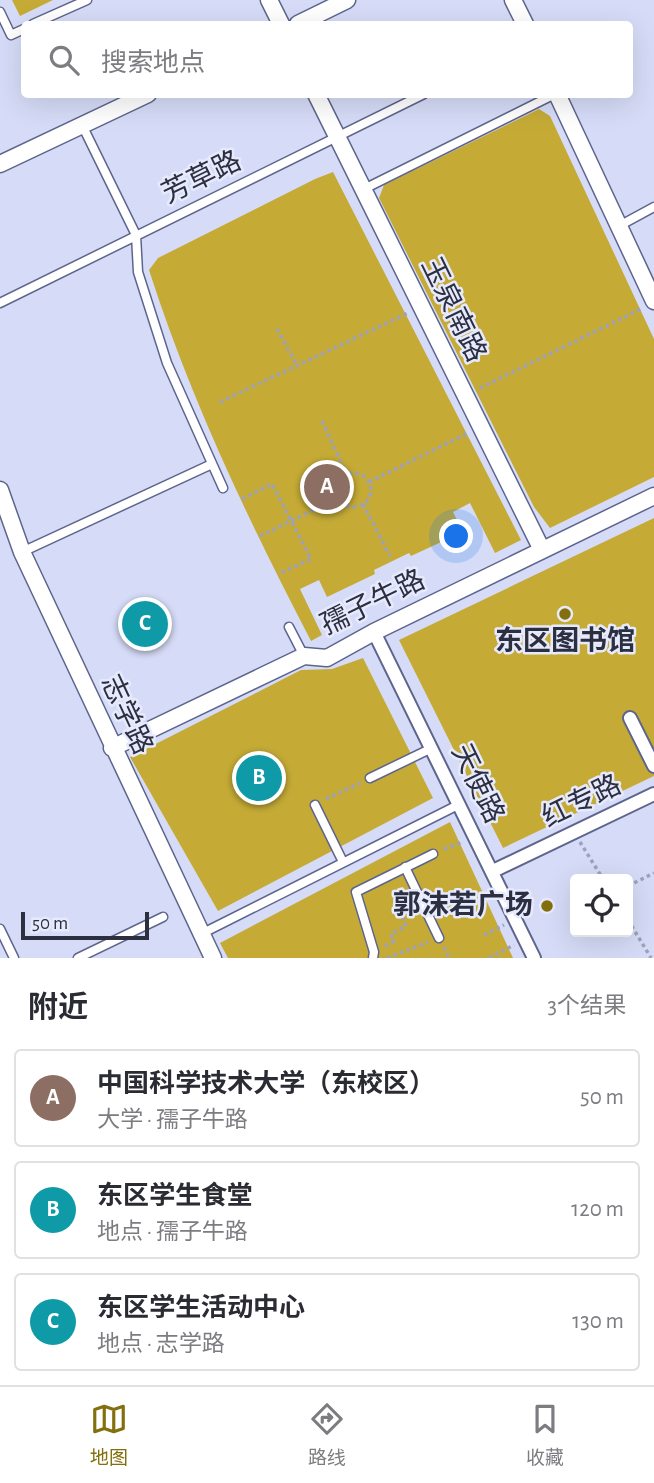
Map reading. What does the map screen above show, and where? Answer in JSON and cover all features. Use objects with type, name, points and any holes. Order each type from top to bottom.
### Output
[{"type":"street","points":[[269,0],[280,21]]},
{"type":"street","points":[[304,21],[347,0]]},
{"type":"street","points":[[513,0],[524,21]]},
{"type":"street","points":[[0,164],[24,147],[82,125],[139,98]]},
{"type":"street","name":"玉泉南路","points":[[318,98],[542,550]]},
{"type":"street","points":[[558,98],[654,302]]},
{"type":"street","name":"志学路","points":[[0,490],[22,552],[112,748],[203,933],[212,958]]},
{"type":"street","name":"孺子牛路","points":[[112,748],[304,656],[327,658],[374,632],[654,496]]},
{"type":"street","name":"天使路","points":[[374,632],[534,958]]},
{"type":"street","points":[[630,718],[654,766]]},
{"type":"street","name":"红专路","points":[[493,871],[654,794]]},
{"type":"lane","points":[[40,21],[87,0]]},
{"type":"lane","points":[[0,12],[11,35],[21,30]]},
{"type":"lane","name":"芳草路","points":[[0,303],[416,98]]},
{"type":"lane","points":[[364,189],[548,98]]},
{"type":"lane","points":[[82,125],[136,235],[138,272],[167,363],[223,488]]},
{"type":"lane","points":[[619,226],[654,207]]},
{"type":"lane","points":[[22,552],[212,464]]},
{"type":"lane","points":[[289,627],[304,656]]},
{"type":"lane","points":[[370,778],[432,748]]},
{"type":"lane","points":[[203,933],[460,804]]},
{"type":"lane","points":[[315,805],[343,862]]},
{"type":"lane","points":[[373,955],[356,891],[433,854]]},
{"type":"lane","points":[[405,867],[439,938]]},
{"type":"lane","points":[[78,958],[163,917]]},
{"type":"lane","points":[[0,929],[12,954],[0,956]]},
{"type":"path","points":[[466,394],[654,302]]},
{"type":"path","points":[[220,402],[422,306]]},
{"type":"path","points":[[277,329],[298,365]]},
{"type":"path","points":[[322,421],[347,475]]},
{"type":"path","points":[[369,482],[482,425]]},
{"type":"path","points":[[359,473],[369,482],[370,496],[363,504],[352,506],[340,497],[339,482],[347,475],[359,473]]},
{"type":"path","points":[[242,499],[272,484],[311,559],[278,574]]},
{"type":"path","points":[[260,536],[340,497]]},
{"type":"path","points":[[363,504],[390,556]]},
{"type":"path","points":[[315,805],[370,778]]},
{"type":"path","points":[[575,833],[600,874]]},
{"type":"path","points":[[433,854],[476,837]]},
{"type":"path","points":[[633,884],[654,873]]},
{"type":"path","points":[[373,955],[394,941],[391,934],[407,926],[403,918],[425,908]]},
{"type":"path","points":[[484,935],[516,919]]},
{"type":"path","points":[[633,928],[651,958]]},
{"type":"path","points":[[387,958],[439,938],[449,958]]},
{"type":"path","points":[[489,958],[525,940]]},
{"type":"shaded area","points":[[12,0],[53,0],[20,16]]},
{"type":"shaded area","points":[[539,109],[550,116],[654,339],[654,477],[550,528],[534,507],[379,198],[384,185]]},
{"type":"shaded area","points":[[333,172],[521,540],[495,553],[470,503],[453,512],[463,532],[411,556],[409,553],[374,570],[375,574],[327,597],[319,580],[300,589],[322,635],[311,641],[222,459],[183,365],[149,270],[158,258]]},
{"type":"shaded area","points":[[654,518],[654,776],[503,848],[399,640]]},
{"type":"shaded area","points":[[363,658],[433,798],[218,911],[130,757],[301,670],[332,669]]},
{"type":"shaded area","points":[[450,822],[513,958],[228,958],[220,943]]},
{"type":"place","name":"中国科学技术大学（东校区）","points":[[327,487]]},
{"type":"place","name":"东区图书馆","points":[[565,614]]},
{"type":"place","name":"东区学生活动中心","points":[[145,624]]},
{"type":"place","name":"东区学生食堂","points":[[259,778]]},
{"type":"place","name":"郭沫若广场","points":[[547,906]]}]
